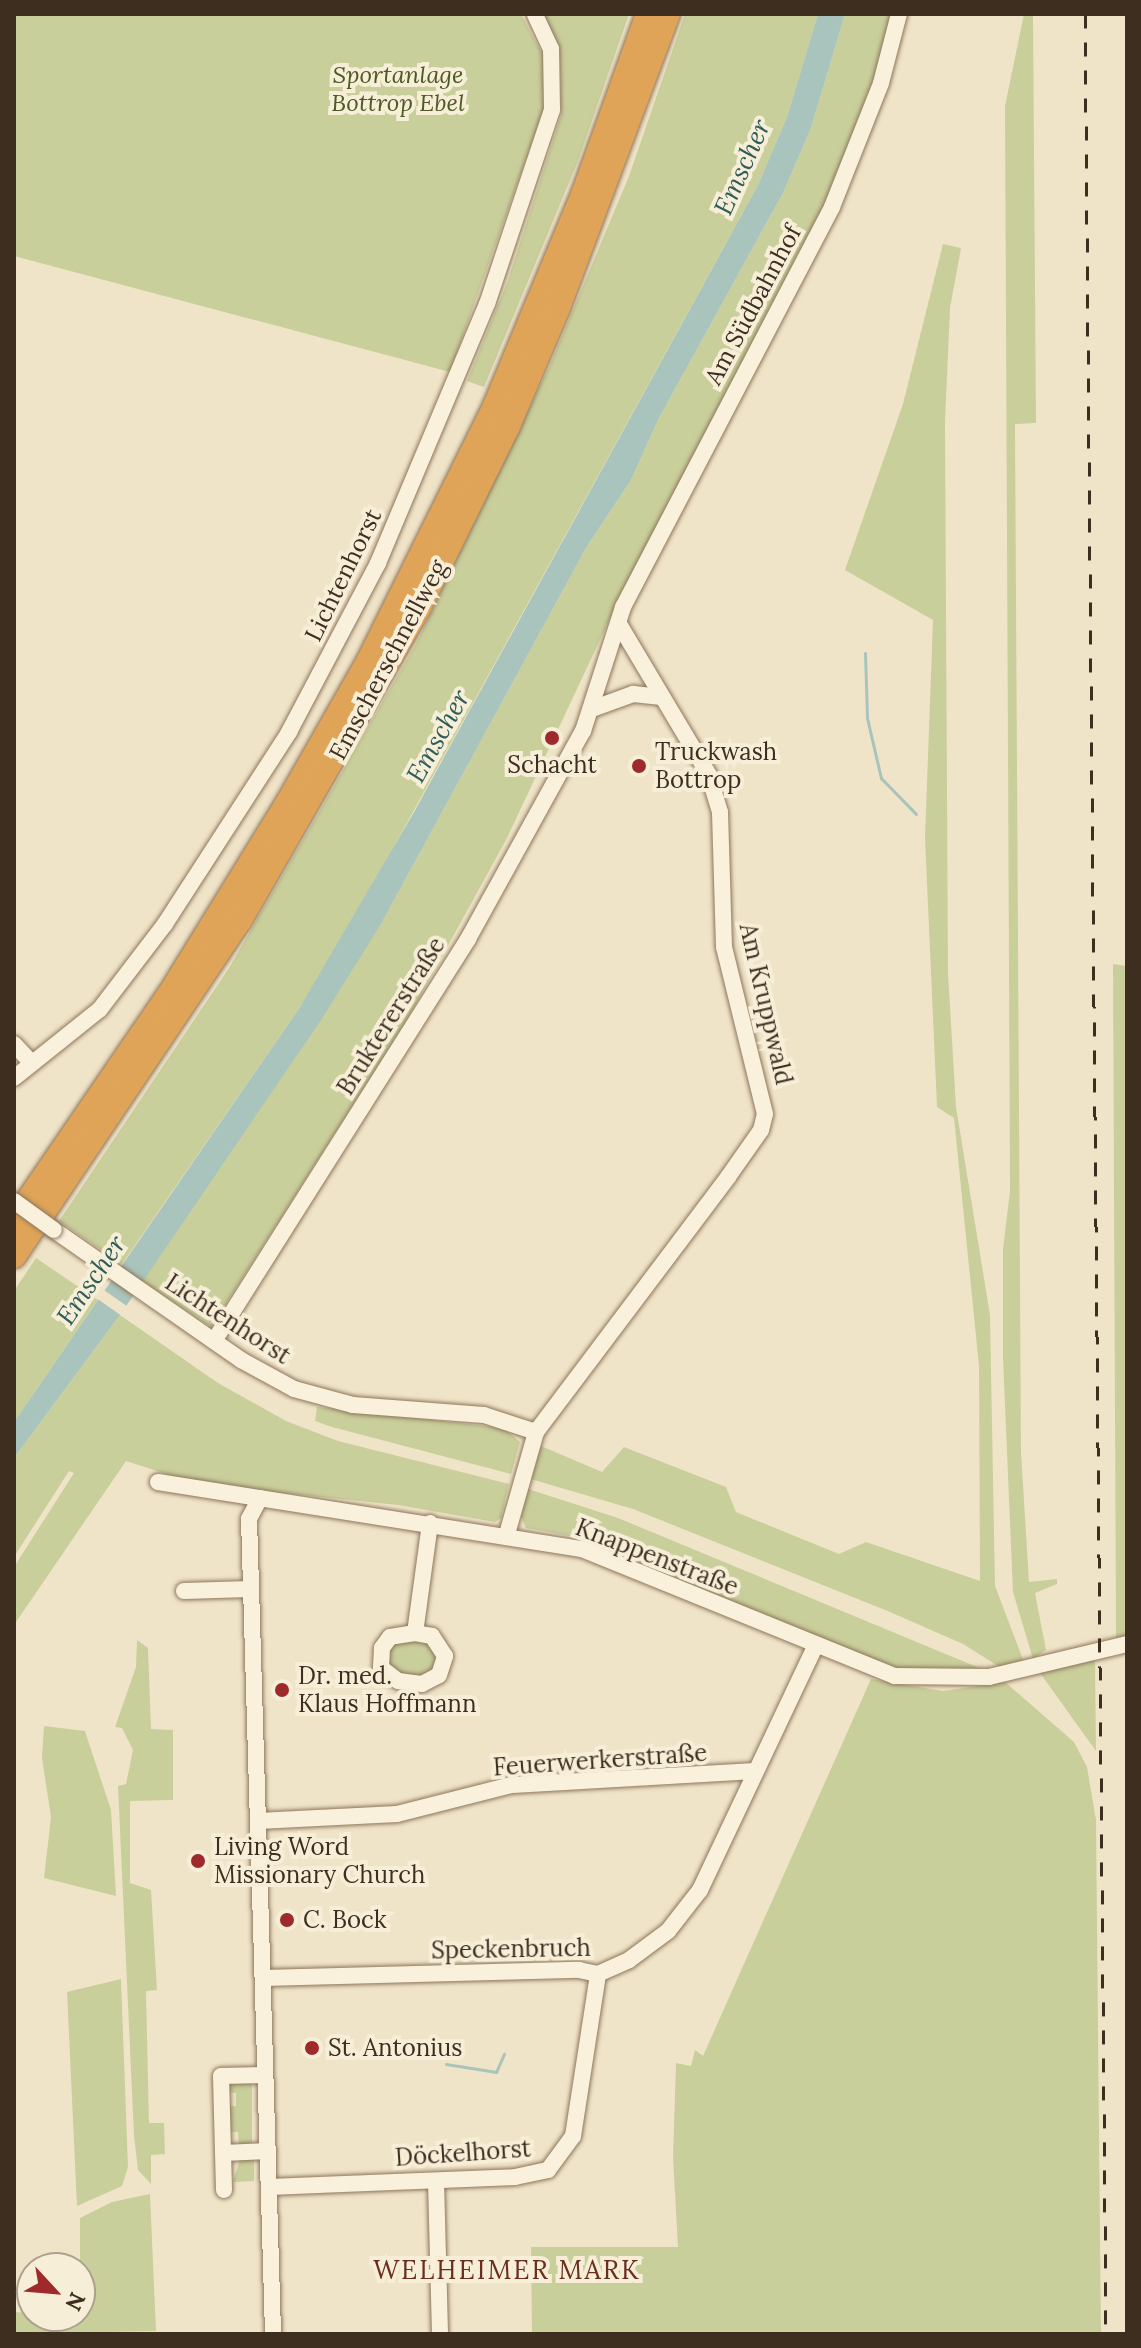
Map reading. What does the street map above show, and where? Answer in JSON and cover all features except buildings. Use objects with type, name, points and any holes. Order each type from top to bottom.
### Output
[{"type":"highway","name":"Emscherschnellweg","points":[[14,1221],[169,995],[369,660],[495,406],[584,192],[648,14]]},
{"type":"highway","name":"Emscherschnellweg","points":[[14,1256],[240,920],[419,607],[508,426],[553,321],[668,14]]},
{"type":"street","name":"Lichtenhorst","points":[[14,1078],[100,1009],[175,911],[289,732],[378,563],[487,304],[552,110],[552,56],[535,14]]},
{"type":"street","name":"Am Südbahnhof","points":[[621,615],[832,207],[881,83],[899,14]]},
{"type":"street","name":"Am Kruppwald","points":[[507,1534],[536,1432],[728,1177],[761,1130],[765,1114],[724,947],[720,812],[709,775],[662,697],[621,615]]},
{"type":"street","name":"Bruktererstraße","points":[[214,1341],[468,939],[592,709],[621,615]]},
{"type":"street","points":[[592,709],[633,694],[662,697]]},
{"type":"street","points":[[14,1044],[31,1062]]},
{"type":"street","name":"Lichtenhorst","points":[[14,1201],[268,1376],[323,1398],[484,1415],[536,1432]]},
{"type":"street","name":"Knappenstraße","points":[[158,1482],[507,1534],[582,1549],[871,1670],[921,1678],[989,1677],[1127,1644]]},
{"type":"street","points":[[260,1498],[249,1515],[250,1589],[273,2334]]},
{"type":"street","points":[[415,1633],[430,1523]]},
{"type":"street","points":[[184,1591],[250,1589]]},
{"type":"street","name":"Speckenbruch","points":[[263,1978],[579,1970],[598,1974],[629,1960],[685,1911],[713,1865],[815,1647]]},
{"type":"street","name":"Feuerwerkerstraße","points":[[258,1821],[397,1814],[512,1785],[756,1771]]},
{"type":"street","name":"Döckelhorst","points":[[269,2187],[535,2175],[559,2162],[573,2136],[598,1974]]},
{"type":"street","points":[[224,2190],[221,2076],[265,2075]]},
{"type":"street","points":[[223,2153],[268,2151]]},
{"type":"street","points":[[436,2181],[440,2334]]},
{"type":"green space","name":"Sportanlage Bottrop Ebel","points":[[14,14],[521,14],[545,59],[545,106],[450,372],[14,256]]},
{"type":"green space","points":[[540,14],[629,14],[578,161],[484,387],[467,381],[507,283],[561,116],[560,63]]},
{"type":"green space","points":[[685,14],[818,14],[787,117],[758,185],[359,910],[300,1007],[122,1264],[59,1221],[229,968],[416,644],[550,365],[629,176]]},
{"type":"green space","points":[[845,14],[893,14],[883,60],[834,195],[624,589],[506,840],[407,1020],[211,1327],[142,1281],[381,924],[586,548],[631,480],[659,418],[783,193],[811,128]]},
{"type":"green space","points":[[1024,14],[1033,14],[1036,423],[1015,424],[1021,1452],[1029,1582],[1057,1579],[1057,1584],[1035,1593],[1046,1650],[1033,1659],[1013,1592],[1003,1359],[1003,1249],[1010,1191],[1005,106]]},
{"type":"green space","points":[[943,244],[961,248],[950,308],[945,422],[948,973],[956,1107],[990,1315],[995,1586],[1024,1662],[1003,1669],[963,1644],[890,1612],[633,1509],[527,1478],[541,1446],[602,1472],[624,1447],[726,1487],[736,1512],[839,1554],[866,1542],[980,1581],[979,1366],[954,1118],[937,1107],[925,838],[933,620],[845,570],[903,404]]},
{"type":"green space","points":[[1113,964],[1127,966],[1127,1638],[1116,1639]]},
{"type":"green space","points":[[36,1258],[98,1300],[14,1422],[14,1291]]},
{"type":"green space","points":[[120,1315],[218,1383],[286,1421],[338,1441],[509,1484],[501,1518],[495,1522],[398,1505],[198,1484],[126,1461],[14,1625],[14,1567],[74,1473],[69,1471],[14,1557],[14,1458]]},
{"type":"green space","points":[[317,1407],[503,1428],[520,1442],[511,1474],[332,1427],[315,1421]]},
{"type":"green space","points":[[525,1488],[618,1518],[989,1672],[902,1669],[878,1663],[570,1536],[526,1528],[520,1514]]},
{"type":"green space","points":[[423,1639],[440,1656],[430,1678],[392,1673],[386,1659],[392,1642]]},
{"type":"green space","points":[[137,1640],[148,1648],[151,1729],[173,1730],[173,1800],[130,1801],[130,1883],[151,1890],[157,1990],[146,1991],[149,2123],[164,2123],[165,2154],[151,2155],[151,2184],[138,2170],[134,2136],[118,1786],[126,1784],[133,1750],[122,1728],[115,1727],[136,1667]]},
{"type":"green space","points":[[1095,1659],[1096,1751],[1040,1673]]},
{"type":"green space","points":[[871,1679],[943,1691],[1005,1682],[1074,1742],[1087,1767],[1096,1820],[1101,2334],[532,2334],[531,2247],[678,2247],[673,2158],[676,2063],[691,2066],[695,2050],[703,2056]]},
{"type":"green space","points":[[44,1726],[85,1731],[111,1810],[116,1896],[44,1878],[51,1817],[42,1758]]},
{"type":"green space","points":[[121,1979],[128,2167],[122,2186],[77,2206],[67,1992]]},
{"type":"green space","points":[[252,2081],[252,2146],[239,2145],[238,2132],[228,2132],[227,2106],[236,2106],[236,2093],[227,2092],[228,2083]]},
{"type":"green space","points":[[240,2159],[254,2159],[254,2181],[233,2182]]},
{"type":"green space","points":[[150,2194],[156,2331],[14,2334],[14,2312],[16,2332],[96,2332],[96,2252],[80,2252],[80,2218],[112,2202]]},
{"type":"water","points":[[818,14],[845,14],[811,128],[783,193],[659,418],[631,480],[586,548],[381,924],[321,1020],[120,1315],[14,1458],[14,1422],[300,1007],[414,812],[758,185],[787,117]]},
{"type":"pier","points":[[101,1288],[130,1308],[123,1317],[95,1297]]},
{"type":"waterway","points":[[865,653],[867,718],[881,778],[916,814]]},
{"type":"waterway","points":[[446,2064],[496,2072],[504,2054]]},
{"type":"railway","points":[[1085,14],[1106,2334]]},
{"type":"place","name":"Schacht","points":[[552,738]]},
{"type":"place","name":"Truckwash Bottrop","points":[[639,766]]},
{"type":"place","name":"Dr. med. Klaus Hoffmann","points":[[282,1690]]},
{"type":"place","name":"Living Word Missionary Church","points":[[198,1861]]},
{"type":"place","name":"C. Bock","points":[[287,1920]]},
{"type":"place","name":"St. Antonius","points":[[312,2048]]},
{"type":"district","name":"WELHEIMER MARK","points":[[507,2270]]},
{"type":"water label","name":"Emscher","points":[[742,167]]},
{"type":"water label","name":"Emscher","points":[[438,736]]},
{"type":"water label","name":"Emscher","points":[[91,1280]]}]
